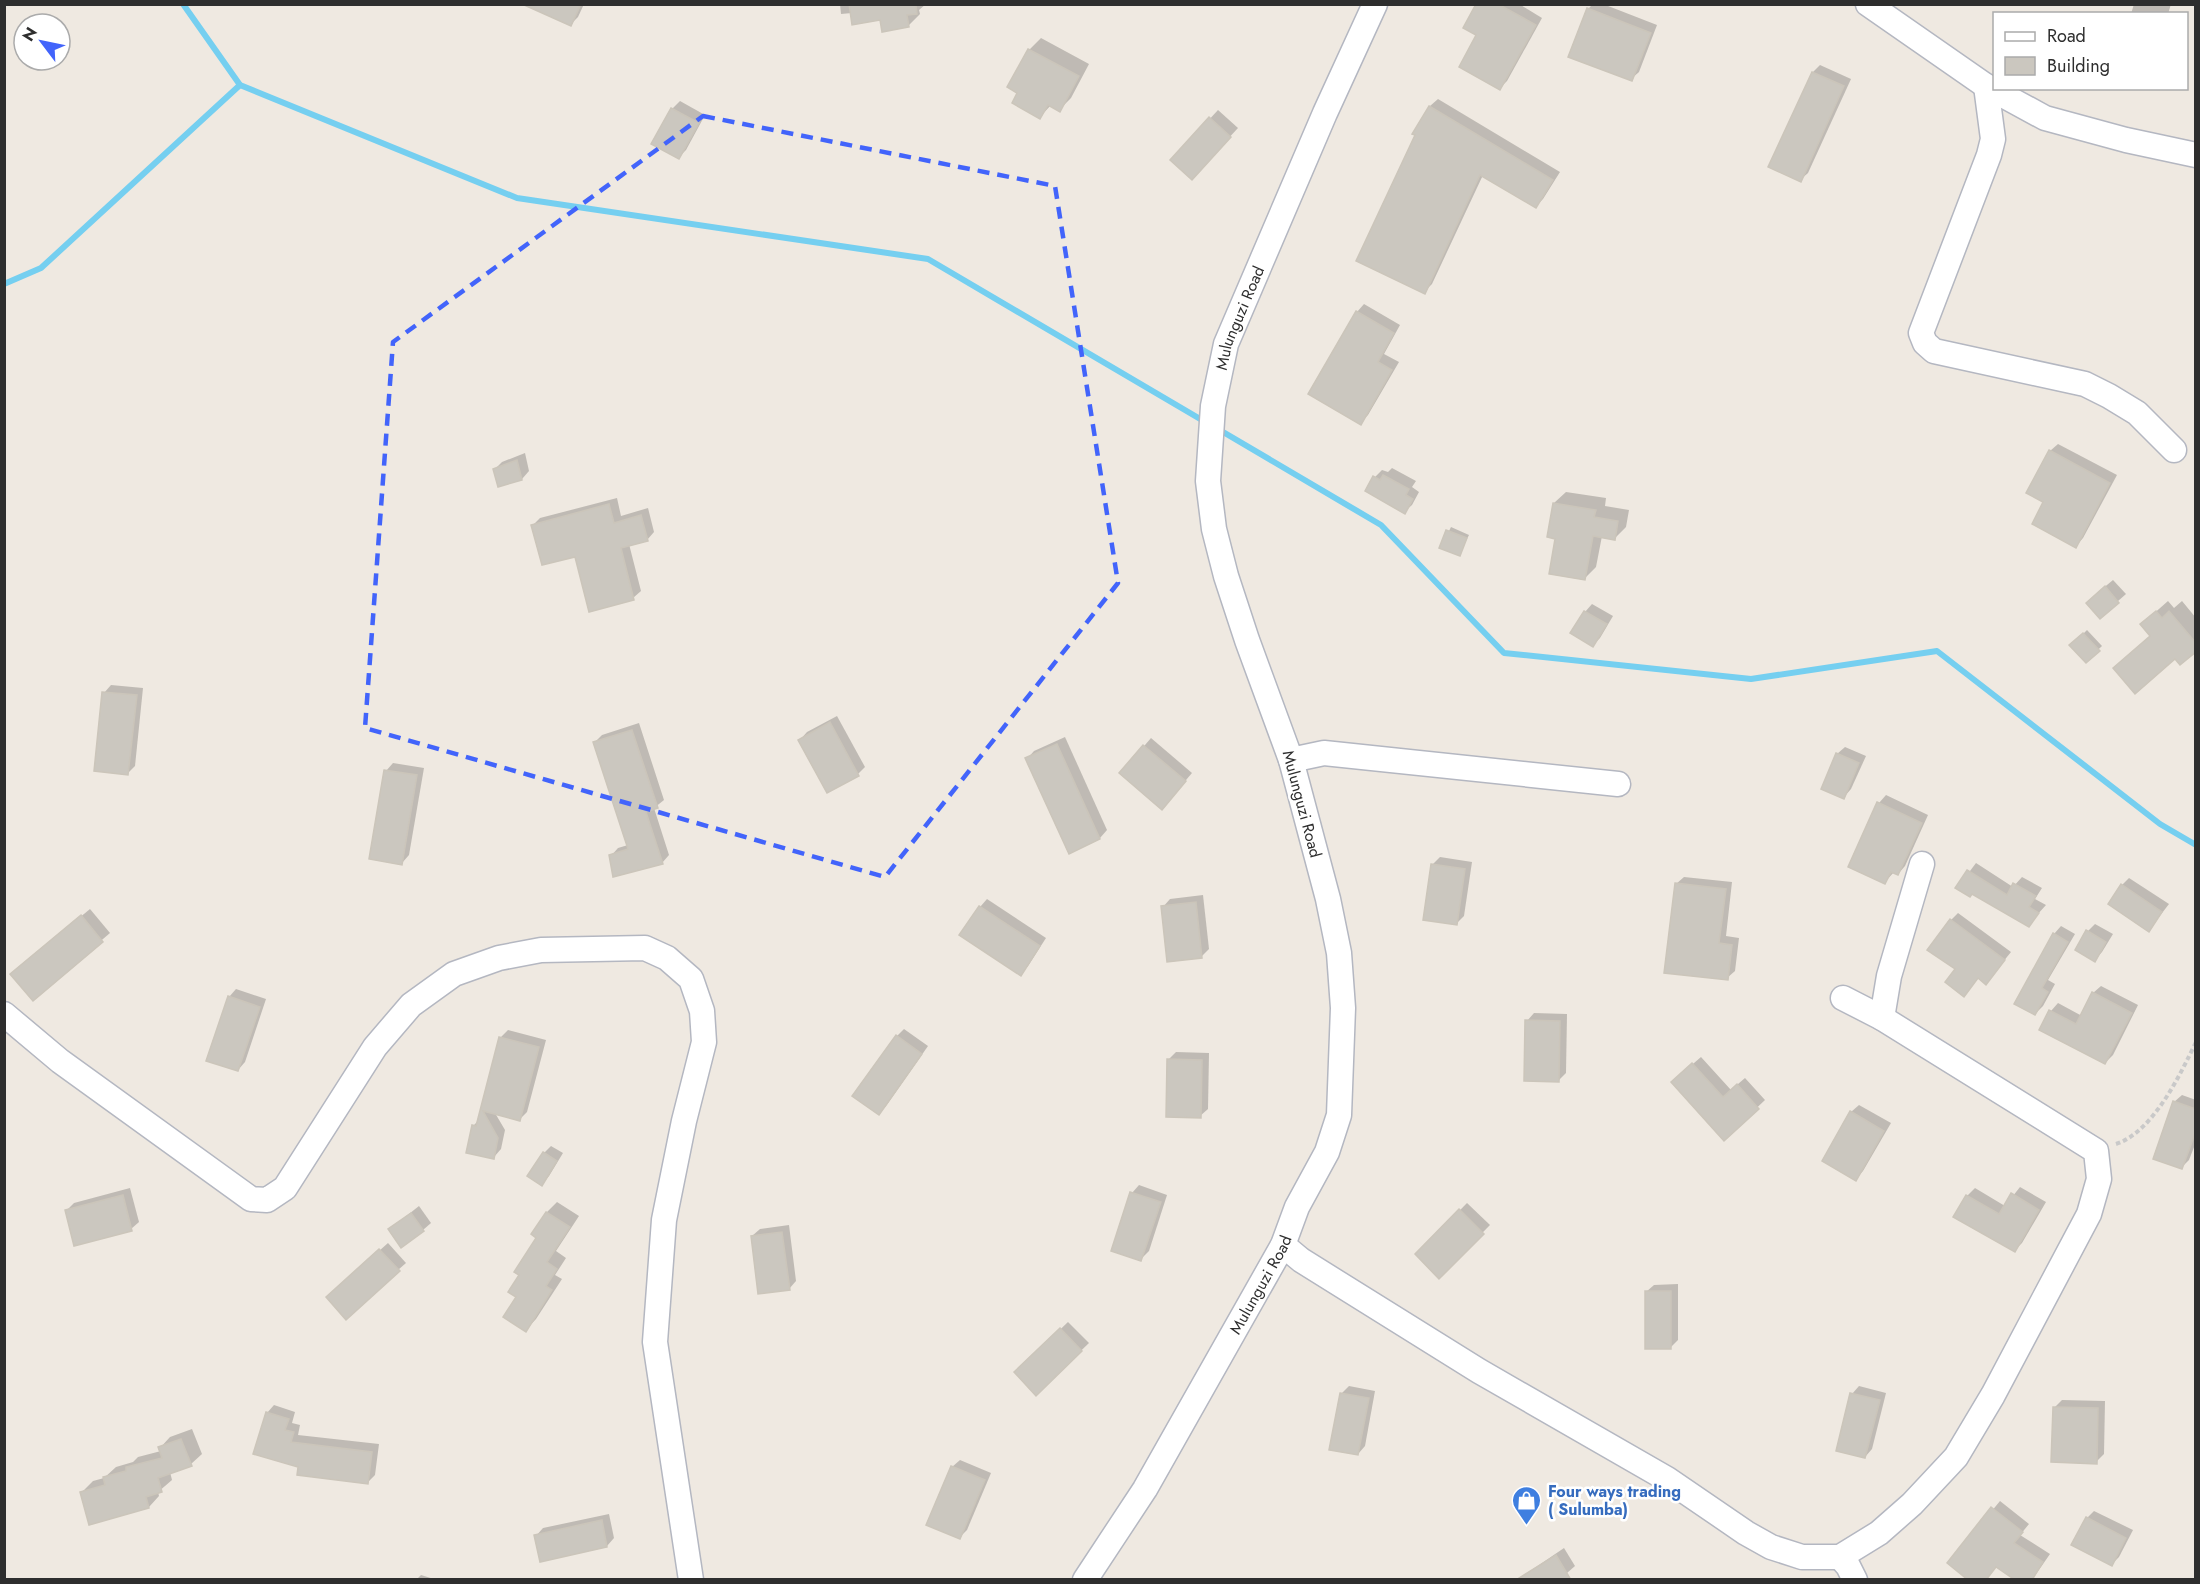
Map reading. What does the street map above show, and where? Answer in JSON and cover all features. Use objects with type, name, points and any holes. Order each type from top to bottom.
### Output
[{"type":"street","name":"Mulunguzi Road","points":[[1085,1580],[1146,1489],[1283,1245],[1297,1207],[1327,1152],[1338,1115],[1343,1008],[1339,953],[1328,899],[1291,760],[1226,576],[1214,529],[1208,481],[1213,406],[1226,344],[1325,113],[1375,4]]},
{"type":"street","points":[[1868,4],[1993,90]]},
{"type":"street","points":[[1986,86],[1993,139],[1989,155],[1921,333],[1925,342],[1934,351],[2085,384],[2137,413],[2174,450]]},
{"type":"street","points":[[1993,90],[2045,118],[2126,140],[2196,155]]},
{"type":"street","points":[[1291,760],[1324,753],[1618,784]]},
{"type":"street","points":[[1882,1018],[1889,976],[1922,864]]},
{"type":"street","points":[[4,1014],[60,1061],[251,1199],[267,1200],[285,1188],[375,1047],[411,1005],[454,974],[499,958],[541,950],[645,948],[667,958],[691,979],[702,1011],[704,1042],[684,1121],[664,1220],[655,1342],[691,1580]]},
{"type":"street","points":[[1283,1245],[1301,1260],[1469,1365],[1667,1479],[1763,1542],[1802,1557],[1840,1557],[1879,1533],[1912,1504],[1956,1457],[1993,1395],[2089,1214],[2099,1179],[2096,1151],[1882,1018],[1843,998]]},
{"type":"street","points":[[1840,1557],[1855,1580]]},
{"type":"path","points":[[2096,1151],[2124,1142],[2141,1131],[2179,1079],[2196,1042]]},
{"type":"highlighted area","points":[[703,116],[1055,186],[1118,583],[885,877],[365,728],[393,342]]},
{"type":"building","points":[[522,4],[581,4],[571,26]]},
{"type":"building","points":[[849,4],[916,4],[917,14],[907,15],[909,27],[882,32],[880,20],[852,25]]},
{"type":"building","points":[[1476,4],[1498,4],[1536,25],[1500,90],[1459,67],[1476,35],[1463,28]]},
{"type":"building","points":[[1587,8],[1651,33],[1632,81],[1568,57]]},
{"type":"building","points":[[1028,49],[1079,76],[1060,112],[1048,105],[1040,119],[1012,103],[1017,93],[1007,87]]},
{"type":"building","points":[[1812,72],[1844,86],[1801,182],[1768,167]]},
{"type":"building","points":[[1429,106],[1553,180],[1536,208],[1480,175],[1425,294],[1356,261],[1415,135],[1412,134]]},
{"type":"building","points":[[671,108],[699,123],[679,159],[651,144]]},
{"type":"building","points":[[1209,117],[1231,137],[1192,180],[1170,160]]},
{"type":"building","points":[[1356,311],[1394,333],[1378,362],[1392,370],[1361,425],[1308,394]]},
{"type":"building","points":[[2049,450],[2110,483],[2076,548],[2032,524],[2043,502],[2026,493]]},
{"type":"building","points":[[517,460],[522,480],[498,487],[493,469]]},
{"type":"building","points":[[1383,475],[1409,489],[1406,495],[1413,499],[1405,514],[1365,491],[1373,476],[1380,480]]},
{"type":"building","points":[[1553,503],[1596,510],[1594,517],[1618,521],[1615,540],[1593,536],[1585,580],[1549,574],[1555,539],[1547,537]]},
{"type":"building","points":[[609,504],[614,523],[641,515],[648,541],[621,548],[634,600],[589,612],[575,557],[542,565],[531,525]]},
{"type":"building","points":[[1446,530],[1467,538],[1460,556],[1439,548]]},
{"type":"building","points":[[2105,586],[2119,603],[2100,619],[2086,603]]},
{"type":"building","points":[[1584,611],[1607,624],[1593,647],[1570,633]]},
{"type":"building","points":[[2156,611],[2162,618],[2169,611],[2196,643],[2196,652],[2180,665],[2175,659],[2135,694],[2113,668],[2150,636],[2140,624]]},
{"type":"building","points":[[2083,633],[2100,651],[2086,663],[2069,645]]},
{"type":"building","points":[[102,692],[137,695],[128,775],[94,771]]},
{"type":"building","points":[[830,722],[859,776],[827,793],[798,740]]},
{"type":"building","points":[[632,730],[658,808],[646,812],[663,864],[613,877],[609,855],[628,849],[593,742]]},
{"type":"building","points":[[1057,744],[1100,839],[1069,854],[1025,758]]},
{"type":"building","points":[[1143,745],[1186,781],[1162,810],[1119,773]]},
{"type":"building","points":[[1836,753],[1859,763],[1844,799],[1821,789]]},
{"type":"building","points":[[384,770],[417,775],[402,865],[369,859]]},
{"type":"building","points":[[1877,802],[1922,823],[1898,875],[1891,872],[1885,884],[1848,867]]},
{"type":"building","points":[[1431,864],[1465,869],[1457,925],[1423,920]]},
{"type":"building","points":[[1967,870],[2007,895],[2013,883],[2036,896],[2029,907],[2039,913],[2029,927],[1972,894],[1970,897],[1955,888]]},
{"type":"building","points":[[1675,883],[1726,889],[1719,943],[1732,945],[1728,980],[1664,973]]},
{"type":"building","points":[[2121,884],[2162,912],[2149,932],[2108,904]]},
{"type":"building","points":[[1196,902],[1202,958],[1167,962],[1161,906]]},
{"type":"building","points":[[979,906],[1040,946],[1021,976],[959,935]]},
{"type":"building","points":[[81,915],[103,942],[33,1001],[10,974]]},
{"type":"building","points":[[1950,919],[2005,960],[1986,985],[1978,978],[1964,997],[1945,982],[1955,969],[1927,950]]},
{"type":"building","points":[[2086,930],[2106,942],[2095,962],[2075,950]]},
{"type":"building","points":[[2053,933],[2068,942],[2042,988],[2048,992],[2035,1015],[2014,1004]]},
{"type":"building","points":[[2092,992],[2132,1013],[2105,1064],[2039,1030],[2049,1010],[2076,1024]]},
{"type":"building","points":[[228,996],[260,1007],[238,1071],[206,1061]]},
{"type":"building","points":[[1525,1020],[1560,1021],[1559,1082],[1524,1081]]},
{"type":"building","points":[[896,1035],[922,1054],[879,1115],[852,1096]]},
{"type":"building","points":[[499,1037],[539,1047],[520,1121],[483,1111],[498,1138],[494,1159],[466,1153],[472,1125],[476,1126]]},
{"type":"building","points":[[1167,1059],[1202,1060],[1201,1118],[1166,1117]]},
{"type":"building","points":[[1692,1063],[1723,1097],[1737,1084],[1759,1109],[1724,1141],[1671,1082]]},
{"type":"building","points":[[2173,1101],[2196,1109],[2196,1131],[2182,1169],[2153,1159]]},
{"type":"building","points":[[1850,1111],[1884,1131],[1856,1181],[1822,1161]]},
{"type":"building","points":[[543,1152],[557,1161],[542,1186],[527,1176]]},
{"type":"building","points":[[1130,1192],[1161,1202],[1141,1261],[1111,1251]]},
{"type":"building","points":[[2011,1193],[2039,1210],[2015,1252],[1953,1217],[1966,1195],[1999,1214]]},
{"type":"building","points":[[123,1195],[132,1231],[74,1246],[65,1210]]},
{"type":"building","points":[[1459,1209],[1484,1234],[1439,1279],[1415,1254]]},
{"type":"building","points":[[546,1212],[570,1227],[547,1262],[557,1269],[546,1286],[552,1290],[526,1332],[503,1317],[516,1297],[508,1292],[519,1275],[514,1272],[536,1238],[531,1234]]},
{"type":"building","points":[[411,1213],[424,1231],[401,1248],[388,1229]]},
{"type":"building","points":[[782,1232],[790,1290],[758,1294],[751,1236]]},
{"type":"building","points":[[379,1249],[400,1271],[346,1320],[326,1297]]},
{"type":"building","points":[[1645,1291],[1671,1291],[1671,1349],[1645,1349]]},
{"type":"building","points":[[1060,1328],[1082,1351],[1036,1396],[1014,1372]]},
{"type":"building","points":[[1340,1393],[1369,1398],[1358,1455],[1329,1450]]},
{"type":"building","points":[[1850,1393],[1880,1400],[1865,1458],[1836,1451]]},
{"type":"building","points":[[2053,1407],[2098,1408],[2097,1464],[2051,1462]]},
{"type":"building","points":[[266,1412],[289,1419],[285,1430],[294,1432],[291,1442],[372,1452],[368,1484],[297,1475],[298,1467],[253,1454]]},
{"type":"building","points":[[181,1439],[192,1466],[158,1478],[162,1492],[146,1497],[149,1508],[89,1525],[80,1492],[105,1485],[103,1477],[126,1471],[126,1467],[162,1458],[158,1447]]},
{"type":"building","points":[[951,1466],[985,1480],[960,1539],[926,1525]]},
{"type":"building","points":[[1991,1507],[2023,1532],[2014,1543],[2043,1562],[2032,1580],[2015,1580],[1996,1567],[1986,1580],[1968,1580],[1947,1563]]},
{"type":"building","points":[[2086,1517],[2126,1538],[2112,1566],[2071,1545]]},
{"type":"building","points":[[602,1520],[607,1547],[540,1562],[534,1535]]},
{"type":"building","points":[[1556,1555],[1571,1580],[1516,1580]]},
{"type":"waterway","points":[[183,4],[240,85],[517,198],[928,259],[1207,423]]},
{"type":"waterway","points":[[4,284],[41,268],[240,85]]},
{"type":"waterway","points":[[1218,429],[1381,525],[1504,653],[1751,679],[1937,651],[2160,824],[2196,845]]},
{"type":"place","name":"Four ways trading ( Sulumba)","points":[[1527,1526]]}]
